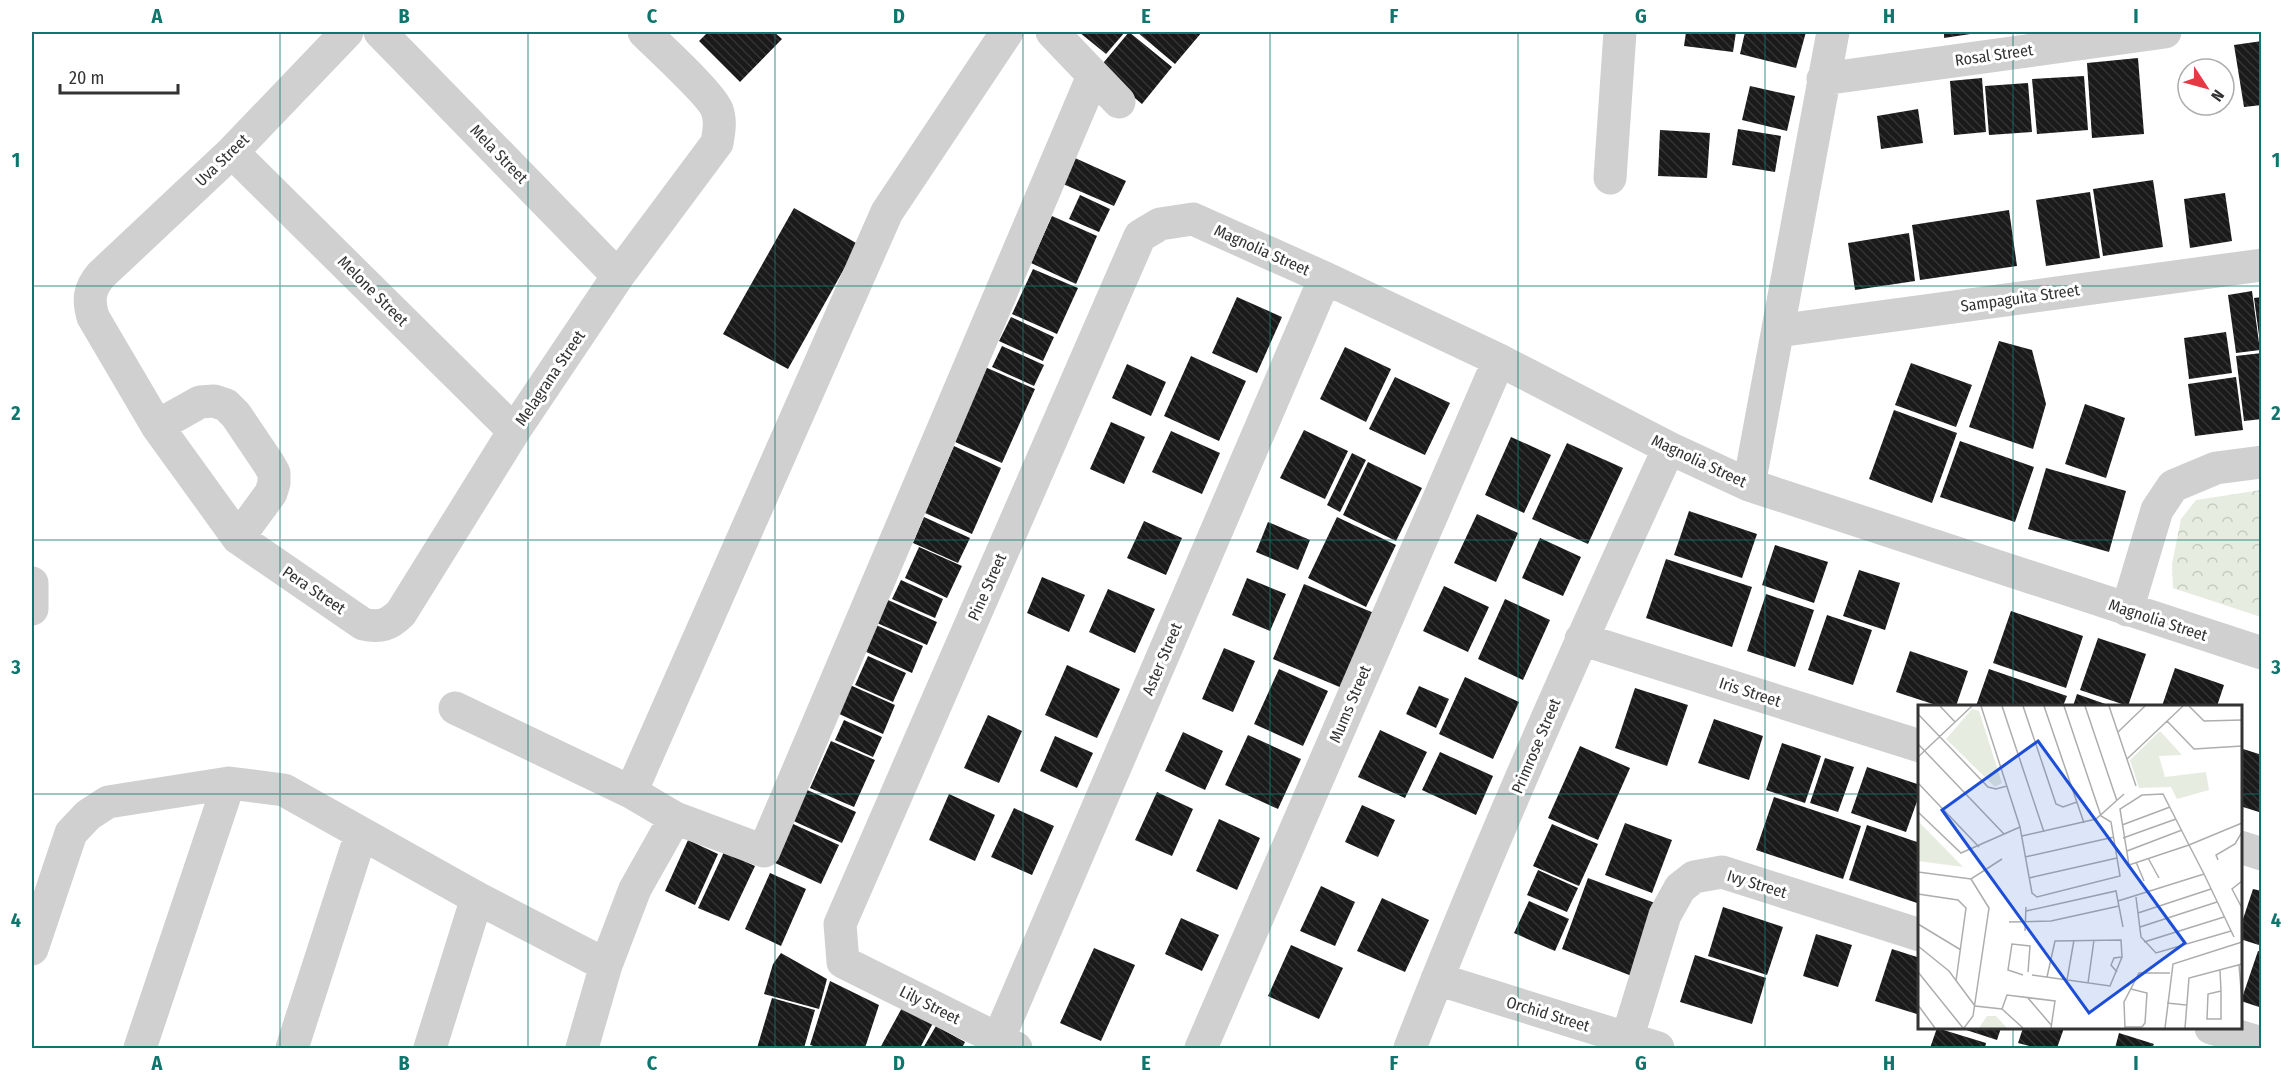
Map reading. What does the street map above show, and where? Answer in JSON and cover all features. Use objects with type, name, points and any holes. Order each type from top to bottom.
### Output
[{"type":"street","name":"Uva Street","points":[[94,284],[232,152],[346,32]]},
{"type":"street","name":"Mela Street","points":[[380,32],[618,276]]},
{"type":"street","name":"Melagrana Street","points":[[393,621],[401,613],[514,431],[618,276],[717,143],[720,130],[717,109],[705,93],[644,32]]},
{"type":"street","points":[[631,792],[887,212],[1007,32]]},
{"type":"street","points":[[1052,32],[1119,102]]},
{"type":"street","points":[[1610,178],[1620,32]]},
{"type":"street","points":[[1749,485],[1833,32]]},
{"type":"street","name":"Rosal Street","points":[[1823,79],[2165,32]]},
{"type":"street","points":[[455,708],[631,792],[675,818],[764,851],[1093,76]]},
{"type":"street","name":"Melone Street","points":[[232,152],[514,431]]},
{"type":"street","name":"Magnolia Street","points":[[1160,224],[1192,219],[1325,278],[1499,360],[1669,448],[1749,485],[2262,653]]},
{"type":"street","name":"Pine Street","points":[[843,962],[840,924],[844,914],[1140,236],[1160,224]]},
{"type":"street","name":"Sampaguita Street","points":[[1778,331],[2262,266]]},
{"type":"street","name":"Aster Street","points":[[1007,1044],[1325,278]]},
{"type":"street","name":"Pera Street","points":[[94,284],[90,295],[93,317],[157,426],[238,538],[363,624],[384,626],[393,621]]},
{"type":"street","name":"Mums Street","points":[[1202,1048],[1499,360]]},
{"type":"street","points":[[157,426],[200,402],[214,401],[226,405],[236,415],[274,473],[271,493],[238,538]]},
{"type":"street","name":"Primrose Street","points":[[1410,1048],[1581,639],[1669,448]]},
{"type":"street","points":[[2127,610],[2157,510],[2173,486],[2216,468],[2262,462]]},
{"type":"street","points":[[32,583],[32,609]]},
{"type":"street","name":"Iris Street","points":[[1581,639],[1918,745]]},
{"type":"street","points":[[32,949],[72,833],[88,815],[108,802],[229,783],[284,790],[477,898],[606,965]]},
{"type":"street","points":[[140,1048],[229,783]]},
{"type":"street","points":[[582,1048],[606,965],[635,889],[675,818]]},
{"type":"street","points":[[292,1048],[361,834]]},
{"type":"street","points":[[2242,847],[2262,854]]},
{"type":"street","name":"Ivy Street","points":[[1627,1039],[1665,915],[1680,888],[1694,877],[1722,872],[1918,934]]},
{"type":"street","points":[[430,1048],[477,898]]},
{"type":"street","name":"Lily Street","points":[[843,962],[1007,1044]]},
{"type":"street","name":"Orchid Street","points":[[1437,979],[1658,1048]]},
{"type":"street","points":[[2214,1029],[2262,1043]]},
{"type":"green space","points":[[2261,490],[2261,617],[2173,588],[2172,564],[2181,519],[2196,500]]},
{"type":"building","points":[[708,32],[774,32],[782,39],[740,82],[699,41]]},
{"type":"building","points":[[1079,32],[1125,32],[1106,54]]},
{"type":"building","points":[[1129,32],[1172,67],[1142,104],[1099,68]]},
{"type":"building","points":[[1137,32],[1202,32],[1175,64]]},
{"type":"building","points":[[1686,32],[1736,32],[1733,52],[1684,46]]},
{"type":"building","points":[[1745,32],[1806,32],[1796,68],[1740,54]]},
{"type":"building","points":[[1944,32],[1977,32],[1977,33],[1944,38]]},
{"type":"building","points":[[2262,41],[2262,105],[2244,107],[2234,45]]},
{"type":"building","points":[[2138,58],[2144,134],[2092,138],[2087,63]]},
{"type":"building","points":[[2084,76],[2088,130],[2037,134],[2032,79]]},
{"type":"building","points":[[1982,78],[1986,132],[1954,135],[1950,81]]},
{"type":"building","points":[[2028,83],[2032,132],[1989,135],[1985,86]]},
{"type":"building","points":[[1750,86],[1795,96],[1787,131],[1742,120]]},
{"type":"building","points":[[1918,109],[1923,143],[1881,149],[1877,116]]},
{"type":"building","points":[[1738,129],[1781,136],[1775,172],[1732,165]]},
{"type":"building","points":[[1660,130],[1710,133],[1707,178],[1658,176]]},
{"type":"building","points":[[1075,158],[1126,181],[1114,206],[1063,184]]},
{"type":"building","points":[[2153,180],[2163,247],[2103,256],[2093,189]]},
{"type":"building","points":[[2090,192],[2100,258],[2046,266],[2036,200]]},
{"type":"building","points":[[2225,193],[2232,241],[2190,248],[2184,199]]},
{"type":"building","points":[[1080,195],[1110,209],[1099,232],[1069,219]]},
{"type":"building","points":[[794,208],[858,244],[788,369],[723,334]]},
{"type":"building","points":[[2009,210],[2017,266],[1920,280],[1912,225]]},
{"type":"building","points":[[1052,216],[1097,236],[1076,284],[1031,263]]},
{"type":"building","points":[[1909,233],[1915,281],[1855,290],[1848,243]]},
{"type":"building","points":[[1033,269],[1078,288],[1057,334],[1012,314]]},
{"type":"building","points":[[2252,291],[2260,350],[2236,353],[2228,295]]},
{"type":"building","points":[[1237,297],[1282,317],[1257,373],[1212,353]]},
{"type":"building","points":[[2262,297],[2262,343],[2260,343],[2254,298]]},
{"type":"building","points":[[1011,317],[1054,337],[1043,361],[999,341]]},
{"type":"building","points":[[2226,332],[2232,373],[2189,379],[2184,338]]},
{"type":"building","points":[[1999,341],[2032,350],[2046,404],[2033,449],[1969,427]]},
{"type":"building","points":[[1002,346],[1044,365],[1034,386],[992,367]]},
{"type":"building","points":[[1345,347],[1391,369],[1366,422],[1320,399]]},
{"type":"building","points":[[2262,353],[2262,419],[2244,421],[2236,356]]},
{"type":"building","points":[[1191,356],[1246,381],[1219,441],[1164,416]]},
{"type":"building","points":[[1911,363],[1972,385],[1956,427],[1895,405]]},
{"type":"building","points":[[1127,364],[1166,382],[1151,416],[1112,398]]},
{"type":"building","points":[[985,367],[1035,389],[1002,463],[953,441]]},
{"type":"building","points":[[1395,377],[1450,403],[1425,455],[1369,429]]},
{"type":"building","points":[[2236,377],[2243,430],[2195,436],[2188,384]]},
{"type":"building","points":[[2085,404],[2125,418],[2106,478],[2065,464]]},
{"type":"building","points":[[1894,410],[1957,433],[1932,503],[1869,479]]},
{"type":"building","points":[[1111,422],[1145,437],[1124,484],[1090,469]]},
{"type":"building","points":[[1304,430],[1348,451],[1325,499],[1280,478]]},
{"type":"building","points":[[1171,431],[1220,453],[1202,494],[1152,472]]},
{"type":"building","points":[[1511,437],[1551,455],[1524,513],[1485,495]]},
{"type":"building","points":[[1960,441],[2034,467],[2015,522],[1940,497]]},
{"type":"building","points":[[1567,443],[1623,468],[1588,544],[1532,519]]},
{"type":"building","points":[[954,446],[1001,468],[972,534],[925,513]]},
{"type":"building","points":[[1352,453],[1366,460],[1340,512],[1327,505]]},
{"type":"building","points":[[1368,462],[1422,488],[1396,541],[1343,515]]},
{"type":"building","points":[[2046,468],[2126,491],[2109,552],[2028,529]]},
{"type":"building","points":[[1689,511],[1757,534],[1742,578],[1674,555]]},
{"type":"building","points":[[1477,514],[1518,533],[1496,582],[1454,563]]},
{"type":"building","points":[[924,517],[970,538],[958,563],[913,543]]},
{"type":"building","points":[[1337,517],[1396,545],[1366,607],[1308,578]]},
{"type":"building","points":[[1144,521],[1182,538],[1166,575],[1127,558]]},
{"type":"building","points":[[1268,522],[1310,540],[1298,570],[1256,552]]},
{"type":"building","points":[[1540,538],[1581,557],[1563,596],[1522,578]]},
{"type":"building","points":[[1775,545],[1828,562],[1814,603],[1762,585]]},
{"type":"building","points":[[919,547],[962,566],[947,598],[905,578]]},
{"type":"building","points":[[1666,559],[1752,587],[1732,647],[1646,618]]},
{"type":"building","points":[[1859,570],[1900,583],[1885,630],[1843,616]]},
{"type":"building","points":[[1042,577],[1085,595],[1069,632],[1027,613]]},
{"type":"building","points":[[1247,578],[1286,594],[1270,631],[1232,615]]},
{"type":"building","points":[[901,580],[943,599],[935,618],[892,599]]},
{"type":"building","points":[[1304,584],[1374,613],[1342,688],[1273,659]]},
{"type":"building","points":[[1444,586],[1489,607],[1468,652],[1423,631]]},
{"type":"building","points":[[1108,589],[1155,609],[1135,653],[1089,632]]},
{"type":"building","points":[[1766,594],[1814,610],[1795,667],[1747,651]]},
{"type":"building","points":[[1505,599],[1550,620],[1523,680],[1478,659]]},
{"type":"building","points":[[888,600],[937,622],[927,645],[877,623]]},
{"type":"building","points":[[2011,611],[2083,636],[2066,688],[1993,663]]},
{"type":"building","points":[[1827,615],[1872,630],[1853,685],[1808,670]]},
{"type":"building","points":[[874,624],[923,646],[912,673],[862,650]]},
{"type":"building","points":[[2098,638],[2146,654],[2128,705],[2080,690]]},
{"type":"building","points":[[1224,648],[1255,661],[1233,712],[1202,699]]},
{"type":"building","points":[[1910,651],[1968,671],[1956,705],[1936,705],[1896,692]]},
{"type":"building","points":[[868,656],[906,673],[893,702],[855,685]]},
{"type":"building","points":[[1067,665],[1120,689],[1097,738],[1045,715]]},
{"type":"building","points":[[2175,668],[2224,685],[2217,705],[2162,705]]},
{"type":"building","points":[[1279,669],[1328,691],[1303,746],[1254,724]]},
{"type":"building","points":[[1989,669],[2067,696],[2063,705],[1976,705]]},
{"type":"building","points":[[1465,677],[1519,702],[1493,759],[1439,734]]},
{"type":"building","points":[[850,685],[895,705],[883,734],[837,713]]},
{"type":"building","points":[[1419,686],[1449,699],[1436,728],[1406,714]]},
{"type":"building","points":[[1635,688],[1688,705],[1667,766],[1615,748]]},
{"type":"building","points":[[2077,694],[2108,705],[2073,705]]},
{"type":"building","points":[[988,715],[1022,731],[999,783],[964,768]]},
{"type":"building","points":[[1714,719],[1763,736],[1749,780],[1698,763]]},
{"type":"building","points":[[844,720],[882,737],[873,757],[835,740]]},
{"type":"building","points":[[1380,730],[1427,752],[1405,798],[1358,777]]},
{"type":"building","points":[[1183,732],[1223,751],[1205,790],[1165,771]]},
{"type":"building","points":[[1248,735],[1301,759],[1278,809],[1225,785]]},
{"type":"building","points":[[1055,736],[1093,753],[1077,788],[1040,771]]},
{"type":"building","points":[[831,741],[875,760],[854,807],[810,788]]},
{"type":"building","points":[[1782,743],[1821,756],[1805,803],[1766,790]]},
{"type":"building","points":[[1580,746],[1630,768],[1598,840],[1548,818]]},
{"type":"building","points":[[2242,749],[2262,755],[2262,813],[2242,807]]},
{"type":"building","points":[[1440,752],[1493,776],[1476,815],[1422,790]]},
{"type":"building","points":[[1825,758],[1854,767],[1838,812],[1810,803]]},
{"type":"building","points":[[1867,767],[1918,784],[1918,799],[1906,832],[1851,813]]},
{"type":"building","points":[[803,788],[856,812],[842,843],[789,819]]},
{"type":"building","points":[[1157,792],[1193,809],[1172,856],[1135,840]]},
{"type":"building","points":[[949,794],[995,815],[975,861],[929,840]]},
{"type":"building","points":[[1774,797],[1861,826],[1843,879],[1756,850]]},
{"type":"building","points":[[1362,805],[1395,820],[1378,857],[1345,842]]},
{"type":"building","points":[[1014,808],[1054,826],[1032,875],[991,857]]},
{"type":"building","points":[[1219,819],[1260,838],[1237,890],[1196,871]]},
{"type":"building","points":[[791,823],[839,845],[821,884],[773,862]]},
{"type":"building","points":[[1625,823],[1672,840],[1652,893],[1605,875]]},
{"type":"building","points":[[1552,824],[1598,844],[1579,886],[1533,866]]},
{"type":"building","points":[[1867,825],[1918,842],[1918,903],[1849,880]]},
{"type":"building","points":[[688,840],[718,854],[695,905],[665,891]]},
{"type":"building","points":[[724,852],[755,866],[729,921],[698,908]]},
{"type":"building","points":[[1538,870],[1578,888],[1567,912],[1527,895]]},
{"type":"building","points":[[770,873],[806,889],[781,946],[745,929]]},
{"type":"building","points":[[1588,878],[1663,906],[1637,978],[1562,949]]},
{"type":"building","points":[[1321,886],[1355,902],[1335,946],[1300,931]]},
{"type":"building","points":[[2253,889],[2262,891],[2262,946],[2242,940],[2242,922]]},
{"type":"building","points":[[1382,898],[1429,920],[1405,972],[1357,951]]},
{"type":"building","points":[[1529,901],[1569,919],[1555,951],[1514,933]]},
{"type":"building","points":[[1723,907],[1783,927],[1767,975],[1708,956]]},
{"type":"building","points":[[1181,918],[1219,935],[1202,971],[1165,954]]},
{"type":"building","points":[[1816,934],[1852,945],[1838,987],[1803,976]]},
{"type":"building","points":[[1291,945],[1343,968],[1319,1019],[1268,996]]},
{"type":"building","points":[[1094,948],[1135,965],[1101,1041],[1060,1023]]},
{"type":"building","points":[[1892,949],[1918,957],[1918,1014],[1875,1001]]},
{"type":"building","points":[[2258,951],[2262,952],[2262,1008],[2242,1001]]},
{"type":"building","points":[[781,953],[827,979],[819,1009],[764,994],[773,964]]},
{"type":"building","points":[[1695,955],[1766,978],[1752,1024],[1680,1002]]},
{"type":"building","points":[[830,981],[879,1005],[865,1048],[820,1048],[810,1045]]},
{"type":"building","points":[[772,998],[815,1010],[804,1048],[757,1048]]},
{"type":"building","points":[[903,1006],[933,1023],[920,1048],[880,1048]]},
{"type":"building","points":[[936,1026],[965,1042],[962,1048],[923,1048]]},
{"type":"building","points":[[1937,1029],[1986,1043],[1985,1048],[1930,1048]]},
{"type":"building","points":[[1963,1029],[2001,1029],[1997,1040]]},
{"type":"building","points":[[2023,1029],[2064,1029],[2057,1048],[2037,1048],[2018,1043]]},
{"type":"building","points":[[2119,1033],[2154,1044],[2152,1048],[2115,1048]]}]
